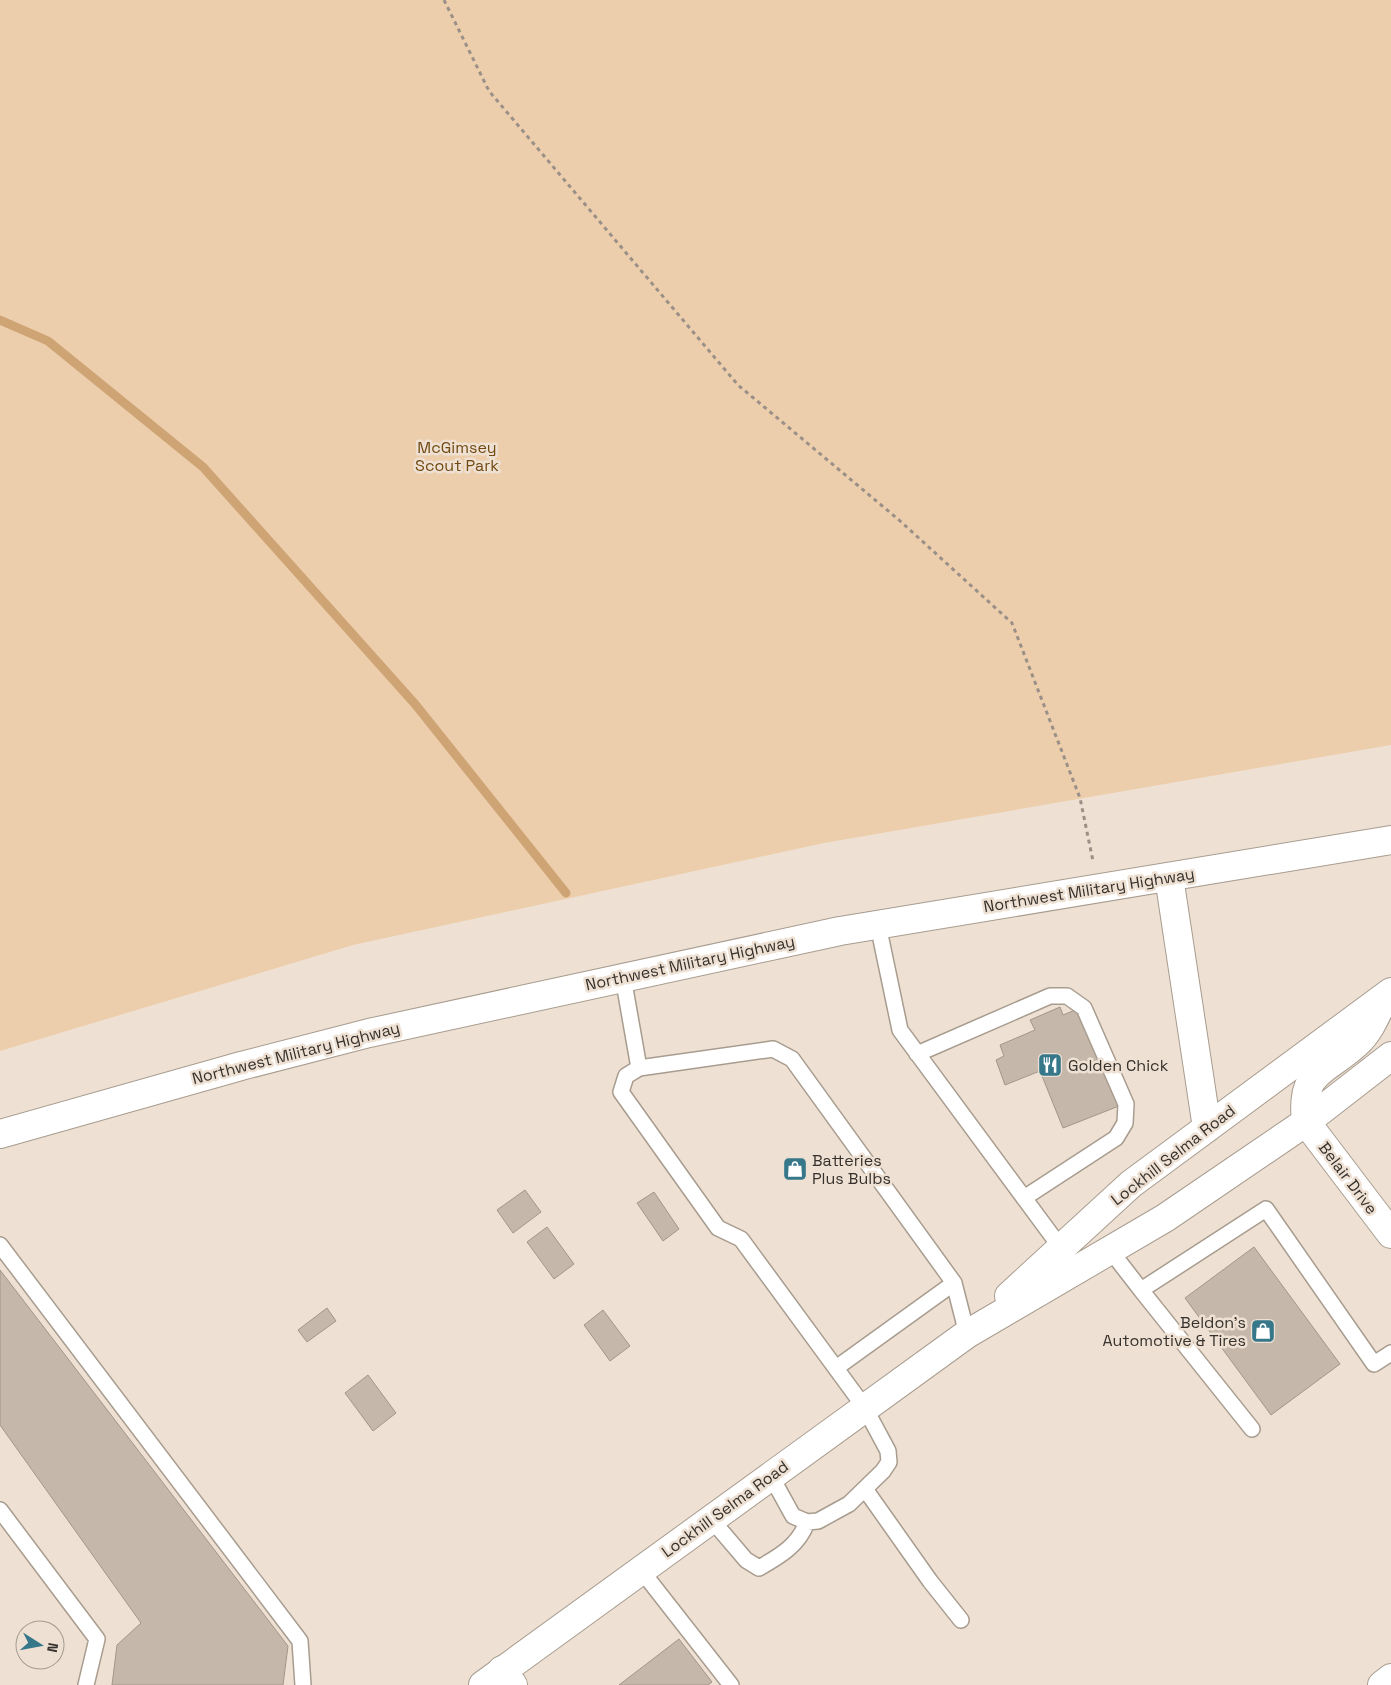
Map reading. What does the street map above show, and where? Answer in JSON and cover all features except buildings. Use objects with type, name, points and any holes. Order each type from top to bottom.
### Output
[{"type":"main road","name":"Northwest Military Highway","points":[[0,1134],[259,1061],[425,1020],[623,978],[878,925],[1391,840]]},
{"type":"main road","points":[[1169,877],[1207,1128]]},
{"type":"main road","points":[[1306,1122],[1303,1100],[1308,1086],[1318,1072],[1356,1044],[1370,1028],[1389,993]]},
{"type":"main road","name":"Lockhill Selma Road","points":[[967,1334],[1132,1184],[1389,993]]},
{"type":"main road","name":"Lockhill Selma Road","points":[[499,1680],[641,1570],[967,1334],[1165,1218],[1306,1122],[1391,1056]]},
{"type":"main road","name":"Belair Drive","points":[[1306,1122],[1391,1234]]},
{"type":"main road","points":[[1382,1685],[1391,1678]]},
{"type":"lane","points":[[878,925],[900,1030],[1061,1248]]},
{"type":"lane","points":[[623,978],[639,1068]]},
{"type":"lane","points":[[917,1054],[1050,996],[1067,996],[1084,1008],[1126,1104],[1125,1124],[1116,1138],[1024,1198]]},
{"type":"lane","points":[[771,1476],[793,1516],[807,1522],[818,1521],[849,1504],[883,1472],[889,1462],[888,1451],[865,1408],[741,1239],[718,1228],[621,1092],[626,1076],[639,1068],[773,1049],[792,1059],[954,1284],[967,1334]]},
{"type":"lane","points":[[1141,1290],[1266,1209],[1374,1364],[1391,1353]]},
{"type":"lane","points":[[0,1244],[300,1641],[303,1685]]},
{"type":"lane","points":[[1110,1250],[1252,1429]]},
{"type":"lane","points":[[836,1368],[954,1284]]},
{"type":"lane","points":[[865,1489],[930,1581],[961,1620]]},
{"type":"lane","points":[[0,1510],[96,1639],[86,1685]]},
{"type":"lane","points":[[711,1519],[746,1560],[759,1568],[782,1555],[802,1536],[807,1522]]},
{"type":"lane","points":[[641,1570],[732,1685]]},
{"type":"path","points":[[444,0],[490,91],[738,385],[900,520],[1012,623],[1080,798],[1090,890]]},
{"type":"green space","name":"McGimsey Scout Park","points":[[0,0],[1391,0],[1391,745],[824,843],[353,945],[0,1051]]},
{"type":"waterway","points":[[0,320],[48,341],[203,467],[415,704],[566,893]]},
{"type":"place","name":"Golden Chick","points":[[1050,1065]]},
{"type":"place","name":"Batteries Plus Bulbs","points":[[795,1169]]},
{"type":"place","name":"Beldon's Automotive & Tires","points":[[1263,1331]]}]
